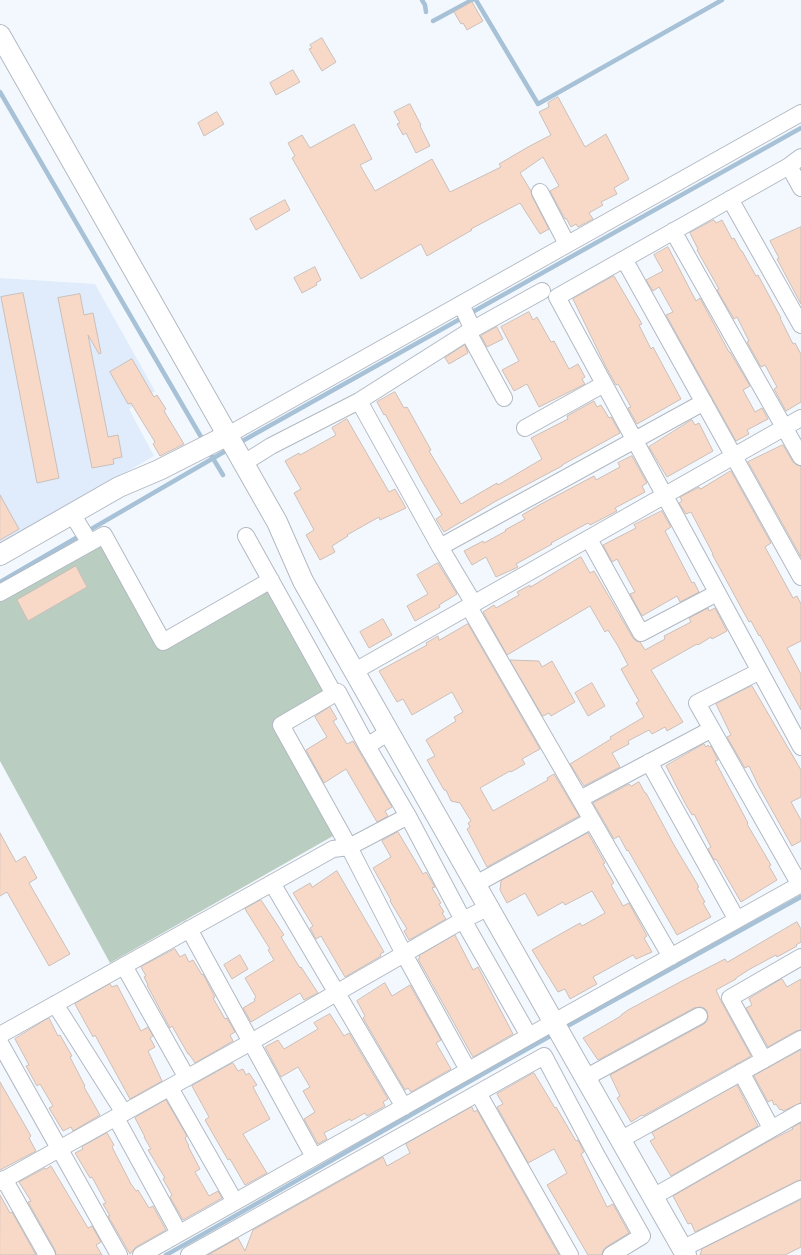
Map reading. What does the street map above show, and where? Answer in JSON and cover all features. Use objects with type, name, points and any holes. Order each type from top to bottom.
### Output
[{"type":"street","points":[[0,35],[224,438],[242,459],[277,522],[303,581],[684,1252],[801,1189]]},
{"type":"street","points":[[0,555],[74,517],[119,487],[159,470],[224,438],[462,306],[567,244],[801,113]]},
{"type":"street","points":[[801,188],[795,161],[557,297],[801,747]]},
{"type":"street","points":[[540,192],[567,244]]},
{"type":"street","points":[[730,199],[801,325]]},
{"type":"street","points":[[673,231],[801,456]]},
{"type":"street","points":[[624,259],[801,577]]},
{"type":"street","points":[[242,459],[271,446],[359,401],[471,330],[542,291]]},
{"type":"street","points":[[462,306],[471,330],[504,398]]},
{"type":"street","points":[[525,428],[604,384]]},
{"type":"street","points":[[359,401],[580,799],[670,957]]},
{"type":"street","points":[[440,547],[704,402]]},
{"type":"street","points":[[355,671],[801,418]]},
{"type":"street","points":[[74,517],[88,539]]},
{"type":"street","points":[[0,593],[88,539],[104,536],[163,642],[271,580]]},
{"type":"street","points":[[246,536],[334,694]]},
{"type":"street","points":[[589,539],[641,633],[718,593]]},
{"type":"street","points":[[141,1255],[801,884],[697,703],[760,671]]},
{"type":"street","points":[[468,1070],[404,954],[349,847],[281,725],[334,694],[338,692],[367,746],[408,816],[463,920],[529,1036]]},
{"type":"street","points":[[580,799],[712,729]]},
{"type":"street","points":[[367,746],[389,732]]},
{"type":"street","points":[[649,762],[737,920]]},
{"type":"street","points":[[0,1035],[333,849],[349,847],[408,816]]},
{"type":"street","points":[[476,884],[592,820]]},
{"type":"street","points":[[272,883],[404,1107]]},
{"type":"street","points":[[47,1255],[2,1181],[170,1088],[463,920],[489,907]]},
{"type":"street","points":[[189,929],[314,1157]]},
{"type":"street","points":[[764,1060],[730,998],[801,957]]},
{"type":"street","points":[[124,966],[186,1078]]},
{"type":"street","points":[[55,1004],[120,1115],[179,1234]]},
{"type":"street","points":[[585,1078],[699,1016]]},
{"type":"street","points":[[620,1140],[801,1039]]},
{"type":"street","points":[[0,1043],[119,1255]]},
{"type":"street","points":[[189,1255],[544,1056],[596,1156],[642,1236],[611,1255]]},
{"type":"street","points":[[741,1072],[771,1128]]},
{"type":"street","points":[[170,1088],[235,1202]]},
{"type":"street","points":[[478,1092],[570,1255]]},
{"type":"street","points":[[653,1197],[801,1112]]},
{"type":"shaded area","points":[[0,278],[95,284],[155,391],[129,409],[154,456],[0,544]]},
{"type":"green space","points":[[103,543],[163,648],[264,589],[271,590],[325,689],[323,695],[274,723],[335,830],[333,836],[110,963],[0,761],[0,601]]},
{"type":"building","points":[[472,2],[483,21],[467,30],[463,23],[461,24],[454,12]]},
{"type":"building","points":[[322,38],[336,62],[322,71],[309,49],[312,48],[310,45]]},
{"type":"building","points":[[293,70],[300,82],[276,95],[270,83]]},
{"type":"building","points":[[558,97],[585,147],[606,134],[629,179],[614,188],[617,194],[601,202],[603,205],[589,213],[593,219],[578,227],[576,224],[571,227],[550,191],[559,186],[543,157],[520,173],[531,191],[532,196],[549,229],[540,234],[520,203],[471,229],[472,230],[427,256],[421,244],[361,279],[292,158],[295,156],[288,143],[302,135],[310,148],[354,124],[372,159],[360,165],[375,191],[432,159],[450,192],[501,167],[499,164],[551,135],[539,112],[549,107],[548,103]]},
{"type":"building","points":[[410,104],[430,146],[416,153],[406,133],[403,135],[397,124],[400,123],[394,112]]},
{"type":"building","points":[[217,112],[224,124],[204,136],[198,123]]},
{"type":"building","points":[[285,200],[290,210],[256,230],[250,219]]},
{"type":"building","points":[[714,220],[716,223],[722,220],[732,239],[734,238],[756,276],[758,275],[793,344],[795,343],[801,354],[801,402],[786,411],[774,389],[777,387],[765,365],[761,367],[747,342],[749,341],[737,317],[734,319],[717,290],[719,289],[697,250],[698,249],[690,233]]},
{"type":"building","points":[[801,227],[801,304],[777,259],[779,258],[770,241]]},
{"type":"building","points":[[668,247],[696,301],[700,298],[729,352],[750,386],[743,390],[755,412],[762,408],[768,419],[747,430],[749,434],[736,441],[666,315],[673,312],[659,287],[653,291],[646,280],[663,271],[654,255]]},
{"type":"building","points":[[315,267],[321,280],[316,283],[317,285],[302,293],[294,278]]},
{"type":"building","points":[[614,276],[642,324],[639,325],[651,349],[653,347],[681,399],[637,424],[628,408],[631,407],[606,367],[573,299]]},
{"type":"building","points":[[23,293],[59,478],[37,483],[1,297]]},
{"type":"building","points":[[80,294],[84,315],[93,313],[101,353],[99,354],[88,335],[108,437],[118,435],[122,457],[113,459],[114,464],[92,468],[58,298]]},
{"type":"building","points":[[529,312],[533,320],[537,317],[551,342],[554,341],[569,369],[578,364],[585,377],[582,379],[585,384],[539,407],[527,384],[514,391],[502,370],[519,361],[501,327]]},
{"type":"building","points":[[497,327],[503,339],[487,347],[481,336]]},
{"type":"building","points":[[465,345],[468,353],[449,364],[445,358]]},
{"type":"building","points":[[132,359],[154,397],[157,395],[166,409],[164,411],[184,444],[160,456],[153,444],[155,442],[131,403],[128,404],[110,372]]},
{"type":"building","points":[[395,392],[404,408],[407,407],[431,450],[429,451],[461,504],[497,483],[498,485],[542,459],[531,438],[568,419],[567,416],[594,401],[597,407],[601,405],[609,418],[611,417],[620,433],[496,501],[444,532],[436,519],[442,515],[377,402]]},
{"type":"building","points":[[347,419],[389,492],[395,489],[406,508],[380,520],[379,517],[347,535],[348,536],[332,546],[335,552],[320,560],[306,535],[314,530],[294,493],[301,489],[285,461],[299,453],[300,455],[336,435],[332,428]]},
{"type":"building","points":[[692,420],[695,425],[699,423],[713,451],[667,477],[649,447]]},
{"type":"building","points":[[783,445],[793,462],[801,466],[801,557],[748,462]]},
{"type":"building","points":[[632,456],[647,483],[642,486],[645,492],[615,508],[617,511],[590,525],[588,523],[551,543],[552,544],[516,564],[518,567],[496,577],[486,557],[472,565],[464,551],[483,541],[484,543],[506,531],[505,530],[525,519],[522,515],[541,504],[594,476],[596,480],[620,467],[618,463]]},
{"type":"building","points":[[731,471],[771,543],[765,547],[793,598],[797,596],[801,604],[801,641],[787,648],[801,674],[801,710],[760,635],[759,636],[751,621],[749,622],[691,512],[686,514],[679,503],[682,501],[680,497],[699,487],[700,489]]},
{"type":"building","points":[[0,495],[19,529],[0,540]]},
{"type":"building","points":[[662,511],[671,527],[665,531],[692,583],[694,582],[699,592],[680,602],[677,596],[642,616],[630,594],[635,592],[617,559],[612,562],[603,545],[636,528],[634,525]]},
{"type":"building","points":[[581,557],[590,573],[594,571],[633,638],[640,642],[645,650],[665,639],[664,636],[691,622],[689,618],[708,608],[709,611],[715,608],[727,631],[712,639],[711,637],[698,645],[697,644],[651,670],[683,722],[667,731],[665,727],[652,734],[649,730],[628,741],[629,744],[612,753],[620,767],[584,786],[570,764],[611,739],[610,737],[644,717],[636,703],[639,701],[621,669],[628,665],[618,646],[608,630],[605,632],[590,606],[507,655],[483,612],[494,605],[496,608],[519,595],[517,592],[530,585],[530,587]]},
{"type":"building","points":[[438,563],[457,594],[439,605],[440,607],[415,621],[407,606],[428,594],[417,575]]},
{"type":"building","points":[[76,566],[87,587],[28,621],[17,600]]},
{"type":"building","points":[[383,619],[392,635],[369,648],[360,632]]},
{"type":"building","points":[[468,624],[540,749],[522,759],[525,764],[480,788],[493,811],[548,780],[547,778],[554,774],[579,816],[487,867],[467,829],[470,827],[468,823],[471,821],[460,803],[451,801],[446,790],[444,790],[427,760],[435,756],[426,740],[456,721],[454,717],[463,712],[452,692],[412,715],[403,699],[397,702],[379,671],[427,645],[426,643],[438,636],[439,640]]},
{"type":"building","points":[[510,660],[539,661],[542,667],[552,661],[575,702],[551,716],[549,713],[543,716]]},
{"type":"building","points":[[592,683],[605,706],[588,716],[575,693]]},
{"type":"building","points":[[752,686],[801,770],[801,797],[791,802],[801,820],[801,841],[792,846],[749,766],[745,768],[727,737],[731,735],[716,704]]},
{"type":"building","points":[[330,707],[337,719],[333,721],[347,744],[353,741],[392,807],[385,811],[388,816],[377,822],[346,769],[324,783],[306,750],[327,737],[315,717]]},
{"type":"building","points":[[704,744],[706,747],[708,745],[709,747],[711,746],[718,760],[715,761],[748,823],[747,824],[771,865],[769,866],[777,880],[741,902],[716,859],[714,860],[708,849],[711,847],[694,814],[692,815],[685,803],[666,766]]},
{"type":"building","points":[[639,782],[699,887],[697,888],[705,902],[703,903],[711,917],[677,935],[628,850],[627,851],[619,836],[614,839],[593,803],[629,784],[631,786]]},
{"type":"building","points":[[398,832],[423,874],[426,872],[435,887],[432,888],[441,903],[439,904],[446,919],[409,940],[404,931],[407,929],[390,901],[391,900],[373,868],[391,857],[382,841]]},
{"type":"building","points":[[0,833],[16,862],[25,856],[37,878],[29,883],[70,954],[49,966],[7,892],[0,896]]},
{"type":"building","points":[[588,833],[605,863],[603,864],[614,883],[611,885],[623,906],[629,903],[647,936],[644,938],[652,952],[636,959],[633,955],[593,977],[597,984],[570,999],[565,989],[558,992],[532,950],[580,923],[582,926],[605,913],[592,891],[565,905],[563,902],[538,916],[525,893],[507,903],[500,890],[501,881]]},
{"type":"building","points":[[337,871],[384,952],[380,954],[381,956],[345,977],[321,936],[316,939],[310,928],[313,926],[293,893],[310,883],[312,887]]},
{"type":"building","points":[[261,900],[284,935],[281,937],[300,968],[301,967],[318,993],[304,1000],[300,993],[251,1022],[243,1008],[255,1001],[254,999],[256,997],[245,978],[274,960],[268,950],[270,949],[245,909]]},
{"type":"building","points":[[797,922],[801,929],[801,942],[796,945],[797,946],[750,969],[716,990],[751,1056],[631,1122],[617,1098],[620,1096],[610,1075],[704,1024],[708,1017],[707,1011],[700,1007],[694,1008],[598,1060],[583,1038],[621,1016],[628,1010],[725,959],[727,962]]},
{"type":"building","points":[[455,935],[473,970],[478,967],[513,1034],[473,1057],[418,959],[420,958],[419,956]]},
{"type":"building","points":[[175,949],[180,957],[185,954],[189,962],[193,960],[202,975],[203,974],[215,997],[213,998],[225,1019],[227,1018],[235,1032],[230,1035],[233,1041],[195,1063],[172,1026],[170,1028],[147,985],[144,977],[146,976],[141,967]]},
{"type":"building","points":[[240,955],[248,969],[232,979],[224,965]]},
{"type":"building","points":[[782,979],[787,987],[801,979],[801,1030],[796,1031],[768,1047],[746,1008],[752,1005],[749,999]]},
{"type":"building","points":[[385,983],[392,996],[410,985],[441,1040],[436,1043],[451,1069],[411,1092],[408,1088],[405,1090],[363,1018],[365,1016],[357,1001]]},
{"type":"building","points":[[110,984],[112,987],[117,985],[141,1031],[148,1027],[153,1036],[150,1038],[155,1047],[148,1051],[162,1081],[130,1099],[95,1035],[93,1037],[75,1004]]},
{"type":"building","points":[[330,1014],[344,1036],[349,1033],[388,1099],[383,1102],[385,1106],[367,1116],[365,1113],[324,1133],[327,1139],[318,1144],[304,1119],[315,1112],[303,1091],[310,1087],[298,1067],[281,1077],[265,1047],[278,1040],[284,1049],[318,1029],[314,1023]]},
{"type":"building","points":[[49,1018],[58,1036],[60,1035],[72,1056],[70,1057],[85,1086],[84,1087],[100,1115],[73,1131],[71,1127],[63,1131],[49,1108],[53,1106],[40,1084],[37,1086],[26,1066],[29,1065],[15,1039]]},
{"type":"building","points":[[801,1050],[801,1103],[783,1111],[781,1109],[780,1110],[776,1104],[774,1105],[772,1100],[768,1102],[754,1076]]},
{"type":"building","points":[[233,1063],[238,1071],[243,1069],[246,1075],[249,1073],[257,1085],[253,1087],[270,1119],[243,1134],[267,1173],[245,1185],[230,1159],[228,1160],[205,1120],[209,1117],[192,1086]]},
{"type":"building","points":[[534,1073],[576,1141],[578,1140],[584,1152],[581,1154],[607,1207],[613,1204],[629,1233],[606,1247],[602,1255],[588,1255],[547,1185],[567,1173],[554,1149],[528,1163],[497,1107],[503,1104],[497,1094]]},
{"type":"building","points":[[0,1082],[31,1136],[29,1138],[36,1151],[0,1170]]},
{"type":"building","points":[[737,1085],[758,1126],[671,1176],[650,1141],[655,1138],[652,1133]]},
{"type":"building","points":[[166,1100],[187,1136],[185,1138],[188,1146],[200,1169],[195,1172],[209,1196],[218,1191],[222,1198],[183,1220],[170,1197],[172,1195],[163,1179],[165,1178],[148,1150],[151,1149],[135,1118]]},
{"type":"building","points":[[472,1107],[474,1112],[477,1110],[559,1255],[208,1255],[238,1238],[245,1251],[253,1230],[383,1157],[387,1166],[410,1153],[406,1144]]},
{"type":"building","points":[[801,1123],[801,1180],[695,1232],[691,1223],[688,1224],[673,1196],[769,1141],[793,1129],[792,1128]]},
{"type":"building","points":[[107,1133],[114,1145],[112,1147],[131,1184],[136,1191],[138,1190],[149,1208],[153,1206],[166,1230],[136,1247],[130,1254],[108,1216],[110,1216],[103,1204],[106,1203],[92,1177],[90,1178],[75,1153],[83,1149],[82,1147]]},
{"type":"building","points":[[51,1166],[88,1228],[92,1226],[101,1242],[96,1245],[102,1255],[56,1255],[55,1250],[28,1202],[31,1201],[19,1182]]},
{"type":"building","points":[[0,1195],[10,1213],[12,1212],[36,1255],[0,1255]]},
{"type":"building","points":[[801,1200],[801,1247],[785,1255],[700,1255],[702,1249]]},
{"type":"waterway","points":[[422,0],[425,5],[426,12]]},
{"type":"waterway","points":[[433,21],[472,0]]},
{"type":"waterway","points":[[476,0],[538,104],[722,0]]},
{"type":"waterway","points":[[0,92],[204,442]]},
{"type":"waterway","points":[[237,444],[801,128]]},
{"type":"waterway","points":[[0,582],[229,449]]},
{"type":"waterway","points":[[211,455],[223,475]]},
{"type":"waterway","points":[[562,1029],[801,897]]},
{"type":"waterway","points":[[166,1255],[554,1034]]}]
